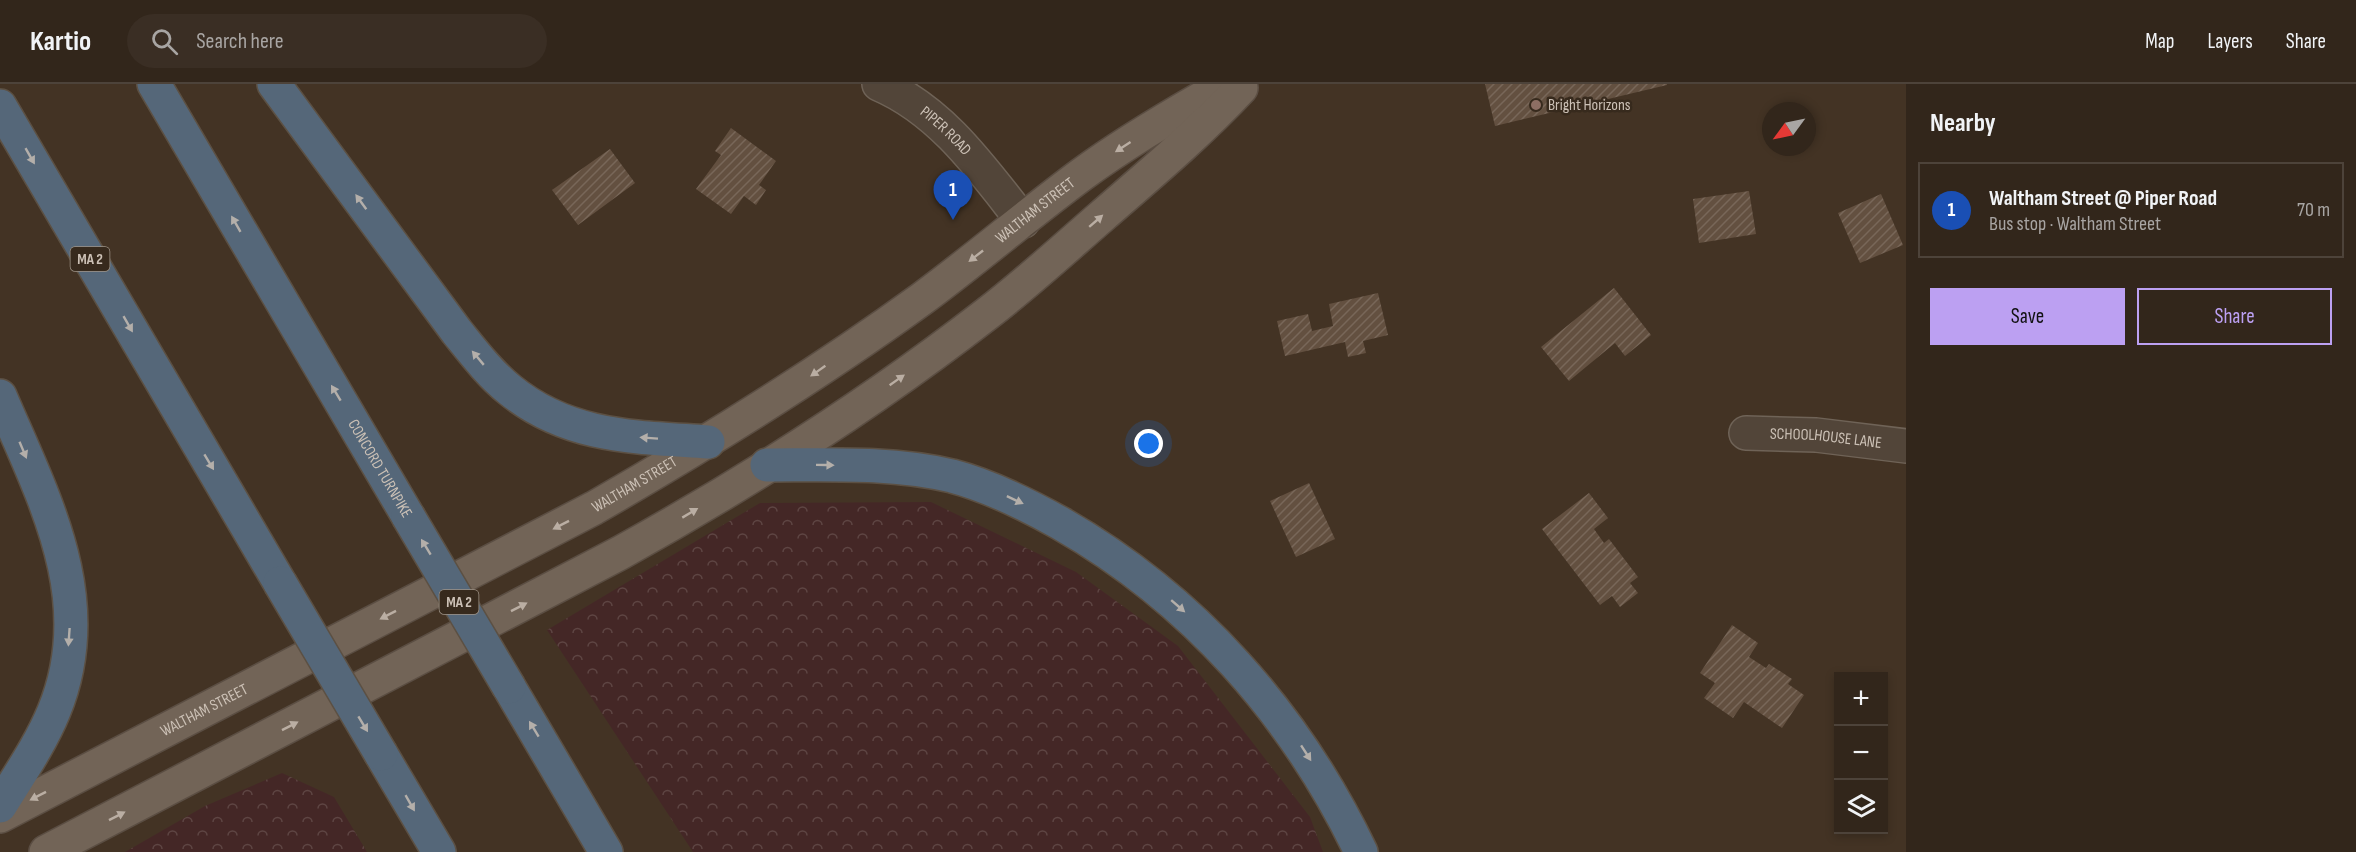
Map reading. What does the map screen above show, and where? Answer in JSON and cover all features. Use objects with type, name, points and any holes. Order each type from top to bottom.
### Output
[{"type":"highway","name":"CONCORD TURNPIKE","points":[[154,84],[606,852]]},
{"type":"highway","points":[[274,84],[457,333],[482,363],[509,389],[550,416],[591,430],[618,435],[708,442]]},
{"type":"highway","name":"MA 2","points":[[0,106],[439,852]]},
{"type":"highway","points":[[0,396],[47,506],[62,550],[70,610],[65,671],[55,708],[40,740],[0,806]]},
{"type":"highway","points":[[767,465],[889,467],[955,477],[1019,501],[1084,537],[1126,565],[1169,599],[1204,630],[1248,677],[1304,749],[1335,800],[1361,852]]},
{"type":"highway","points":[[558,770],[628,852]]},
{"type":"main road","name":"WALTHAM STREET","points":[[0,816],[594,508],[708,442],[800,384],[903,312],[1082,175],[1157,125],[1227,84]]},
{"type":"main road","points":[[60,847],[596,566],[692,512],[831,425],[990,312],[1177,151],[1245,84]]},
{"type":"main road","points":[[1157,125],[1177,151]]},
{"type":"main road","points":[[1023,221],[1052,259]]},
{"type":"street","name":"PIPER ROAD","points":[[879,84],[916,104],[943,127],[981,167],[1023,221]]},
{"type":"street","name":"SCHOOLHOUSE LANE","points":[[1746,433],[1798,434],[1906,446]]},
{"type":"green space","points":[[931,502],[1076,572],[1178,646],[1310,817],[1323,852],[693,852],[547,630],[760,503]]},
{"type":"green space","points":[[282,773],[334,797],[367,852],[125,852],[205,806]]},
{"type":"building","name":"Bright Horizons","points":[[1485,84],[1667,84],[1667,85],[1495,126]]},
{"type":"building","points":[[731,128],[776,161],[759,185],[766,190],[756,205],[744,196],[731,214],[696,189],[721,155],[715,151]]},
{"type":"building","points":[[610,149],[635,183],[578,225],[552,190]]},
{"type":"building","points":[[1749,191],[1756,234],[1699,243],[1693,199]]},
{"type":"building","points":[[1881,194],[1903,245],[1860,263],[1838,213]]},
{"type":"building","points":[[1614,288],[1651,335],[1625,356],[1615,343],[1569,381],[1541,347]]},
{"type":"building","points":[[1378,293],[1388,335],[1363,341],[1366,353],[1348,357],[1345,342],[1285,356],[1277,321],[1308,314],[1312,331],[1333,326],[1329,304]]},
{"type":"building","points":[[1309,483],[1335,539],[1296,557],[1270,501]]},
{"type":"building","points":[[1589,493],[1608,518],[1594,529],[1604,543],[1609,539],[1638,577],[1630,583],[1638,593],[1620,607],[1612,596],[1600,605],[1542,529]]},
{"type":"building","points":[[1732,625],[1758,643],[1749,657],[1766,668],[1769,664],[1792,679],[1788,684],[1804,695],[1782,728],[1744,702],[1733,718],[1704,698],[1715,683],[1700,673]]},
{"type":"place","name":"Bright Horizons","points":[[1536,105]]},
{"type":"place","name":"Waltham Street @ Piper Road","points":[[953,220]]}]
